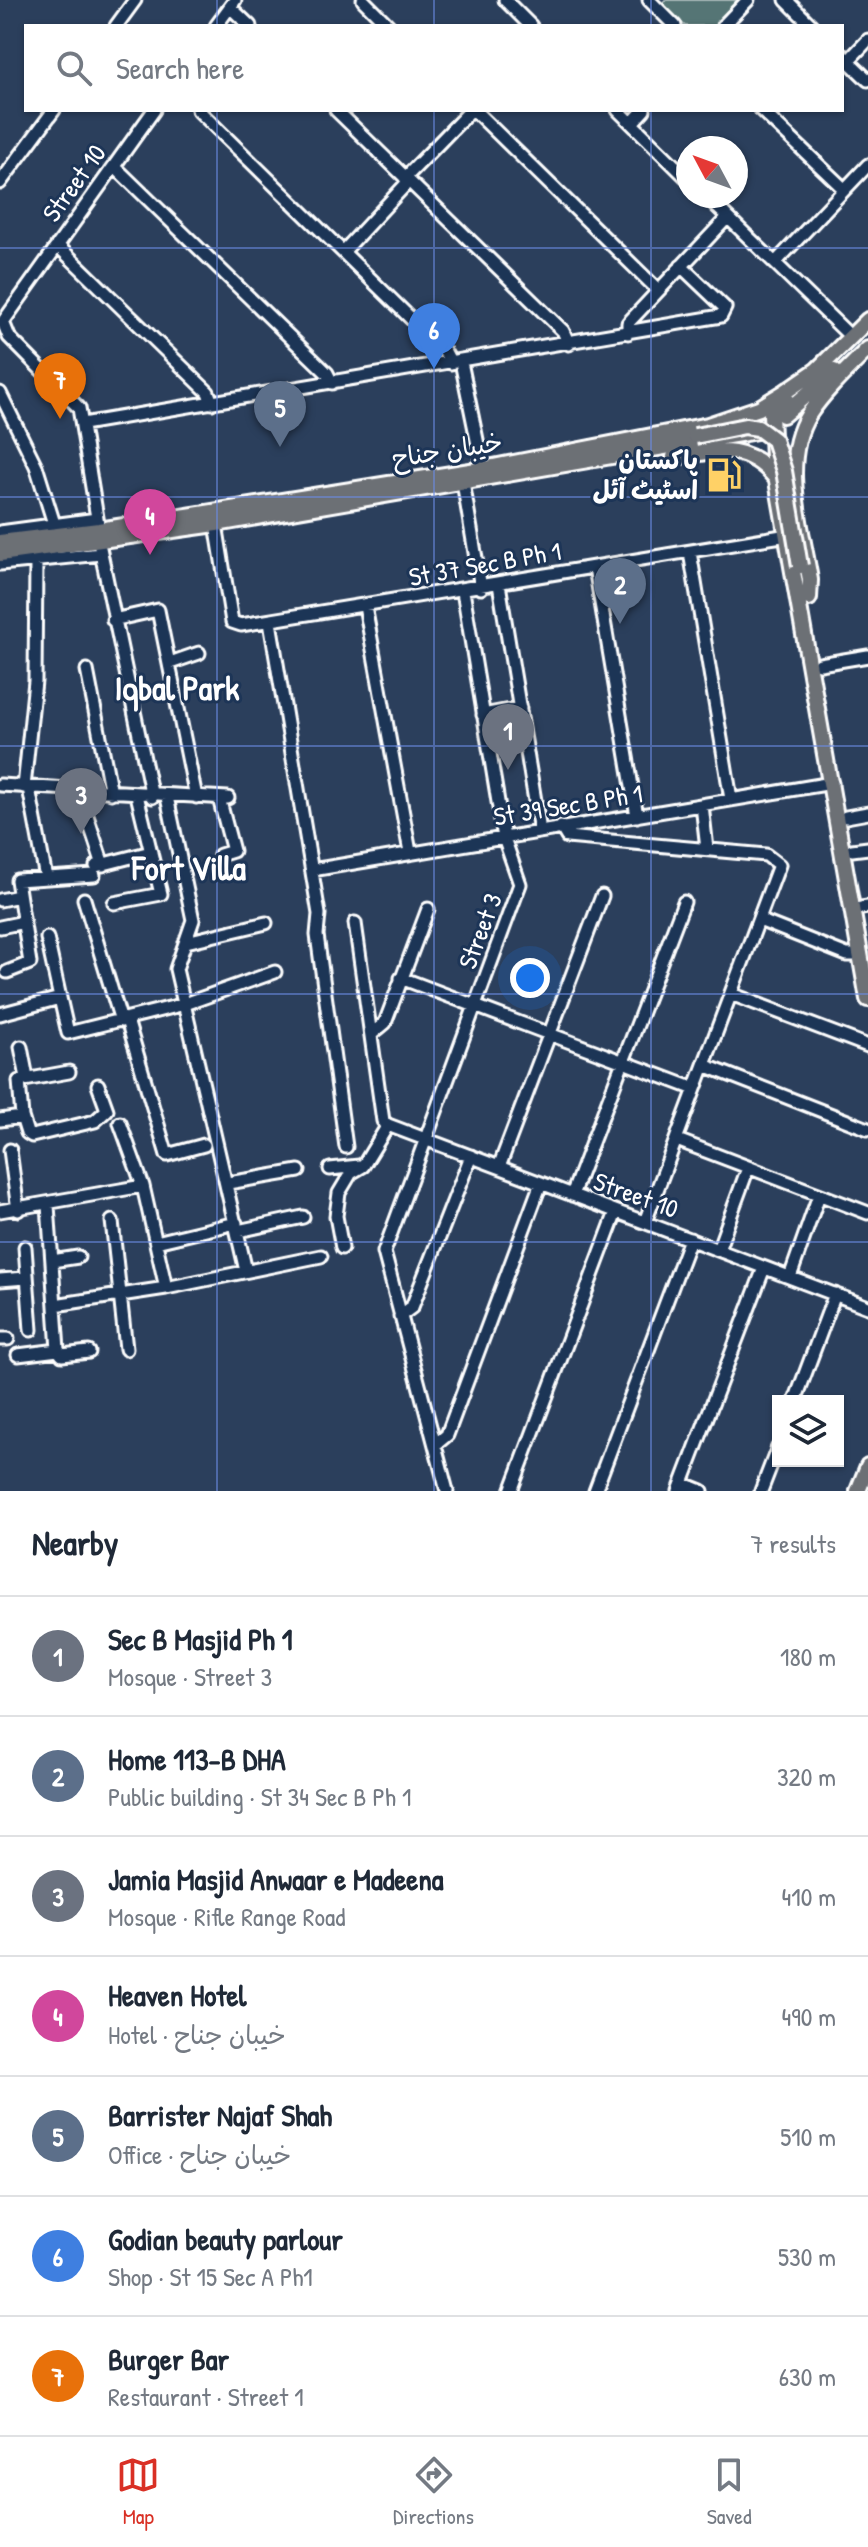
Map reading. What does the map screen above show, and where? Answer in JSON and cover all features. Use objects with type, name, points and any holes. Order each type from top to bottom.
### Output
[{"type":"main road","name":"خیبان جناح","points":[[0,542],[216,524],[463,482],[528,466],[561,451],[708,425],[759,408],[817,370],[868,320]]},
{"type":"main road","points":[[776,417],[808,396],[868,336]]},
{"type":"main road","points":[[809,598],[810,580],[793,473],[799,437],[820,400],[868,349]]},
{"type":"main road","points":[[799,437],[790,442],[781,439],[773,411],[795,395],[817,370]]},
{"type":"main road","points":[[776,417],[776,477],[865,953]]},
{"type":"main road","points":[[528,466],[556,475],[728,451],[754,445],[761,438],[761,429],[745,422],[708,425]]},
{"type":"main road","points":[[528,466],[745,426],[758,428],[774,440],[784,471],[800,566],[809,598],[864,907],[868,999]]},
{"type":"main road","name":"خیبان جناح","points":[[0,554],[483,469],[528,466],[757,431]]},
{"type":"main road","points":[[728,451],[753,455],[776,477]]},
{"type":"main road","points":[[858,1491],[868,1466]]},
{"type":"street","points":[[117,24],[135,0]]},
{"type":"street","points":[[363,0],[387,24]]},
{"type":"street","points":[[505,0],[529,24]]},
{"type":"street","points":[[649,0],[673,24]]},
{"type":"street","points":[[725,24],[748,0]]},
{"type":"street","points":[[792,2],[810,24]]},
{"type":"street","points":[[217,24],[232,3],[248,24]]},
{"type":"street","points":[[868,40],[845,58],[868,80]]},
{"type":"street","points":[[0,183],[53,112]]},
{"type":"street","name":"Street 10","points":[[83,424],[76,403],[9,337],[3,322],[153,112]]},
{"type":"street","points":[[200,112],[456,362],[483,469]]},
{"type":"street","points":[[338,112],[563,331],[569,344]]},
{"type":"street","points":[[343,252],[470,112]]},
{"type":"street","points":[[474,112],[658,290]]},
{"type":"street","points":[[620,112],[676,167]]},
{"type":"street","points":[[632,123],[642,112]]},
{"type":"street","points":[[763,112],[844,189]]},
{"type":"street","points":[[775,263],[868,165]]},
{"type":"street","points":[[114,166],[327,373],[332,383]]},
{"type":"street","points":[[717,208],[851,337]]},
{"type":"street","points":[[628,333],[628,323],[727,218]]},
{"type":"street","points":[[57,245],[208,392],[212,403]]},
{"type":"street","points":[[152,797],[113,620],[83,424],[569,344],[724,314],[725,308],[681,266]]},
{"type":"street","points":[[0,393],[36,466],[55,527]]},
{"type":"street","points":[[463,482],[481,588]]},
{"type":"street","name":"St 37 Sec B Ph 1","points":[[216,524],[232,622],[236,625],[463,591],[788,535]]},
{"type":"street","points":[[0,532],[55,527],[99,536]]},
{"type":"street","points":[[0,564],[36,561],[99,536]]},
{"type":"street","points":[[690,552],[731,799]]},
{"type":"street","points":[[36,561],[35,681],[27,787],[46,878]]},
{"type":"street","points":[[595,567],[637,816]]},
{"type":"street","points":[[499,584],[540,831]]},
{"type":"street","name":"Street 3","points":[[447,1491],[384,1252],[520,888],[519,873],[504,838],[463,591]]},
{"type":"street","points":[[365,606],[410,852]]},
{"type":"street","points":[[113,620],[158,610],[196,797]]},
{"type":"street","points":[[270,622],[319,914],[317,935],[346,1147]]},
{"type":"street","points":[[170,663],[199,653]]},
{"type":"street","points":[[820,664],[868,656]]},
{"type":"street","points":[[87,670],[111,793]]},
{"type":"street","points":[[483,715],[520,708]]},
{"type":"street","name":"St 39 Sec B Ph 1","points":[[312,870],[832,783]]},
{"type":"street","points":[[0,785],[152,797],[224,798],[233,851],[220,855]]},
{"type":"street","points":[[79,791],[98,869]]},
{"type":"street","points":[[114,903],[161,894],[137,795]]},
{"type":"street","points":[[167,797],[193,920],[176,969],[246,1271]]},
{"type":"street","points":[[702,805],[707,849]]},
{"type":"street","points":[[846,817],[868,813]]},
{"type":"street","points":[[561,827],[563,834],[577,838],[766,855],[776,860],[778,869],[645,1222]]},
{"type":"street","points":[[852,850],[868,848]]},
{"type":"street","points":[[7,972],[30,963],[17,880],[98,869],[151,852]]},
{"type":"street","points":[[0,886],[0,900],[19,896]]},
{"type":"street","points":[[499,1167],[602,896]]},
{"type":"street","points":[[84,899],[167,1155],[204,1145]]},
{"type":"street","points":[[572,1195],[684,902]]},
{"type":"street","points":[[373,1033],[385,1023],[428,909]]},
{"type":"street","points":[[193,920],[210,936]]},
{"type":"street","points":[[759,920],[847,955],[865,953]]},
{"type":"street","points":[[0,927],[24,922]]},
{"type":"street","points":[[186,942],[266,923]]},
{"type":"street","points":[[342,1248],[336,1216],[339,1193],[351,1173],[363,1166],[388,1125],[383,1121],[373,1033],[355,923]]},
{"type":"street","points":[[47,938],[68,1033],[185,1004],[275,972]]},
{"type":"street","points":[[401,978],[695,1089]]},
{"type":"street","points":[[731,994],[868,1046]]},
{"type":"street","points":[[0,1014],[60,998]]},
{"type":"street","points":[[21,1047],[27,1078]]},
{"type":"street","points":[[704,1065],[868,1129]]},
{"type":"street","points":[[69,1072],[19,1081],[22,1117],[27,1133],[32,1136],[95,1121],[107,1110],[98,1085]]},
{"type":"street","points":[[0,1120],[22,1117]]},
{"type":"street","points":[[120,1123],[143,1186],[166,1288]]},
{"type":"street","name":"Street 10","points":[[388,1125],[868,1307]]},
{"type":"street","points":[[677,1140],[868,1213]]},
{"type":"street","points":[[10,1150],[18,1210]]},
{"type":"street","points":[[400,1316],[412,1307],[471,1156]]},
{"type":"street","points":[[330,1169],[363,1166]]},
{"type":"street","points":[[718,1250],[748,1168]]},
{"type":"street","points":[[228,1183],[299,1171]]},
{"type":"street","points":[[435,1445],[447,1435],[541,1183]]},
{"type":"street","points":[[0,1211],[143,1186]]},
{"type":"street","points":[[790,1277],[819,1195]]},
{"type":"street","points":[[48,1205],[58,1350],[62,1355],[89,1352]]},
{"type":"street","points":[[511,1491],[616,1212]]},
{"type":"street","points":[[156,1242],[303,1217]]},
{"type":"street","points":[[112,1221],[123,1295],[126,1349]]},
{"type":"street","points":[[595,1491],[690,1239]]},
{"type":"street","points":[[25,1247],[31,1330]]},
{"type":"street","points":[[55,1305],[166,1288],[321,1256]]},
{"type":"street","points":[[52,1261],[78,1257]]},
{"type":"street","points":[[702,1491],[680,1487],[764,1268]]},
{"type":"street","points":[[0,1280],[26,1278]]},
{"type":"street","points":[[797,1395],[835,1294]]},
{"type":"street","points":[[18,1355],[58,1350]]},
{"type":"street","points":[[761,1491],[772,1463]]},
{"type":"green space","points":[[665,0],[740,1],[720,24],[683,24],[662,4]]},
{"type":"place","name":"Godian beauty parlour","points":[[434,369]]},
{"type":"place","name":"Burger Bar","points":[[60,419]]},
{"type":"place","name":"Barrister Najaf Shah","points":[[280,447]]},
{"type":"place","name":"پاکستان اسٹیٹ آئل","points":[[724,475]]},
{"type":"place","name":"Heaven Hotel","points":[[150,555]]},
{"type":"place","name":"Home 113-B DHA","points":[[620,624]]},
{"type":"place","name":"Sec B Masjid Ph 1","points":[[508,770]]},
{"type":"place","name":"Jamia Masjid Anwaar e Madeena","points":[[81,834]]},
{"type":"district","name":"Iqbal Park","points":[[177,688]]},
{"type":"district","name":"Fort Villa","points":[[189,868]]}]
